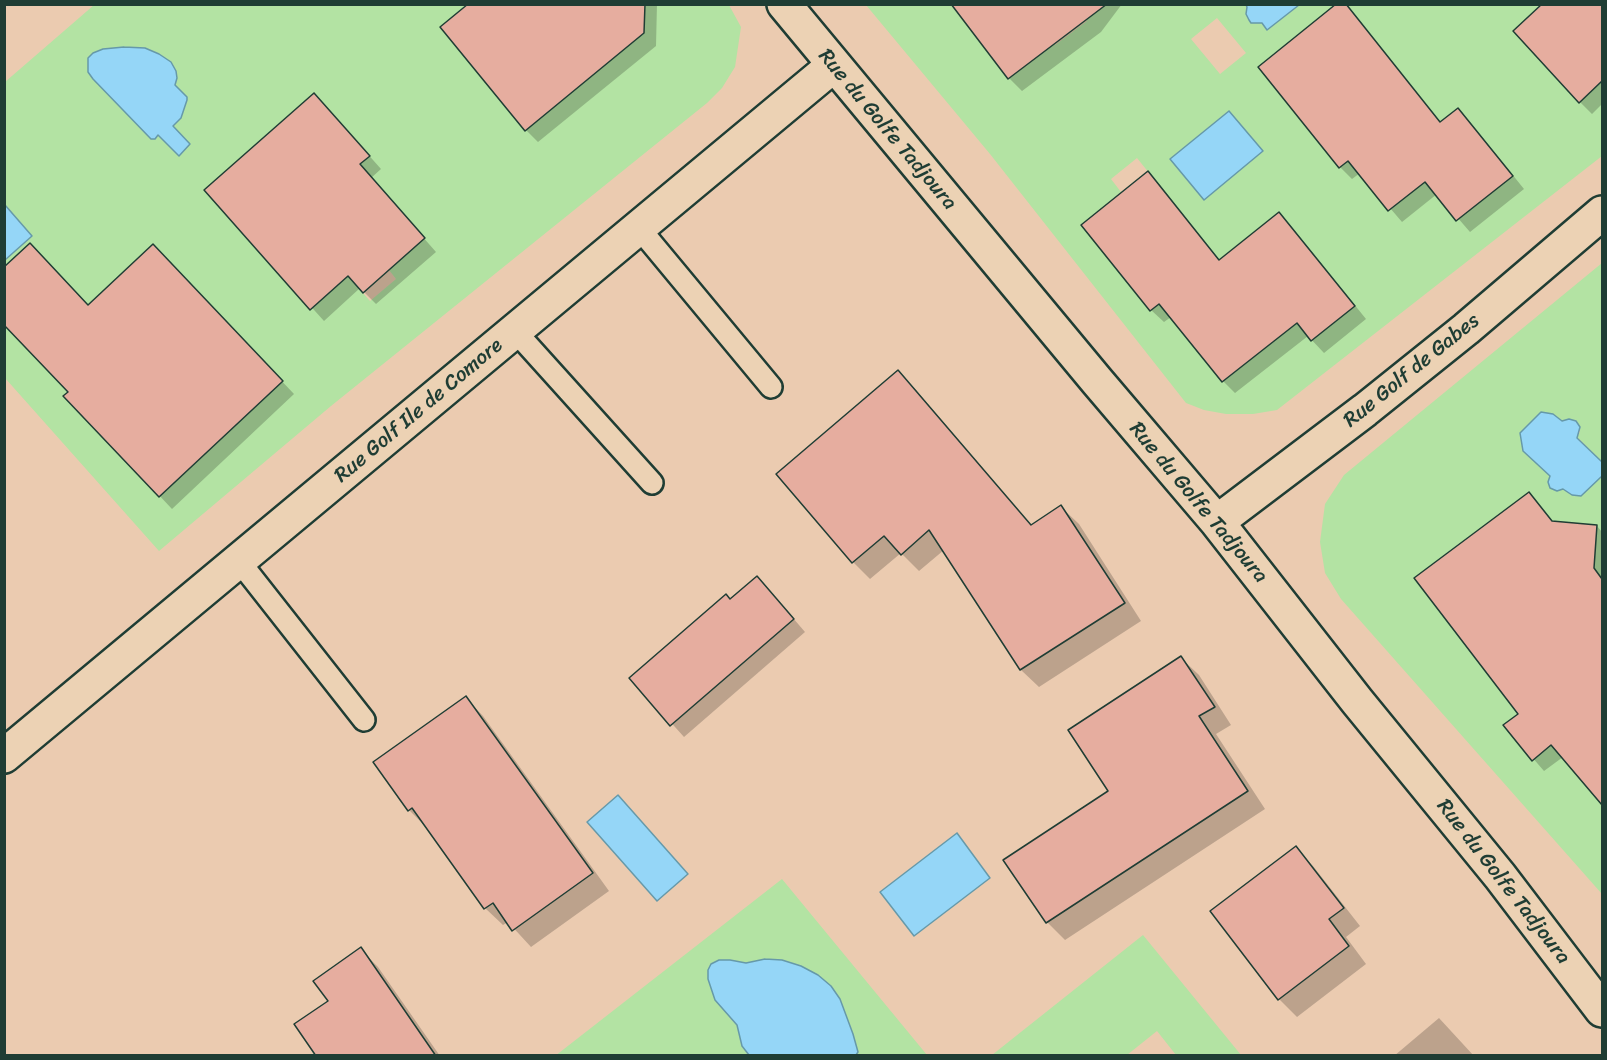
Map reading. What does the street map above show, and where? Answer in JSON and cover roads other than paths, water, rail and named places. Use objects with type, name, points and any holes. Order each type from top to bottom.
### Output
[{"type":"street","name":"Rue du Golfe Tadjoura","points":[[784,4],[1217,522],[1357,701],[1500,876],[1602,1010]]},
{"type":"street","name":"Rue Golf Ile de Comore","points":[[4,756],[834,65]]},
{"type":"street","name":"Rue Golf de Gabes","points":[[1217,522],[1365,410],[1466,329],[1602,213]]},
{"type":"lane","points":[[639,228],[771,387]]},
{"type":"lane","points":[[515,331],[652,483]]},
{"type":"lane","points":[[239,561],[364,720]]},
{"type":"water","points":[[1246,5],[1299,5],[1267,30],[1262,23],[1251,23],[1246,14]]},
{"type":"water","points":[[145,48],[159,54],[171,62],[176,71],[175,85],[187,97],[187,100],[181,118],[173,126],[190,144],[179,156],[158,135],[155,139],[151,139],[88,72],[88,58],[93,53],[103,49]]},
{"type":"water","points":[[1229,111],[1263,151],[1204,200],[1170,159]]},
{"type":"water","points":[[5,205],[32,236],[4,260]]},
{"type":"water","points":[[1541,412],[1553,414],[1562,421],[1569,419],[1576,421],[1580,427],[1577,438],[1602,462],[1602,476],[1581,496],[1572,495],[1563,489],[1557,491],[1550,488],[1548,482],[1550,476],[1523,451],[1520,433]]},
{"type":"water","points":[[618,795],[688,874],[657,901],[587,822]]},
{"type":"water","points":[[957,833],[990,878],[914,936],[880,892]]},
{"type":"water","points":[[765,959],[782,960],[801,966],[818,975],[831,986],[840,999],[853,1034],[858,1052],[856,1055],[749,1055],[742,1046],[737,1025],[715,1000],[708,979],[708,970],[711,964],[719,960],[746,963]]}]
